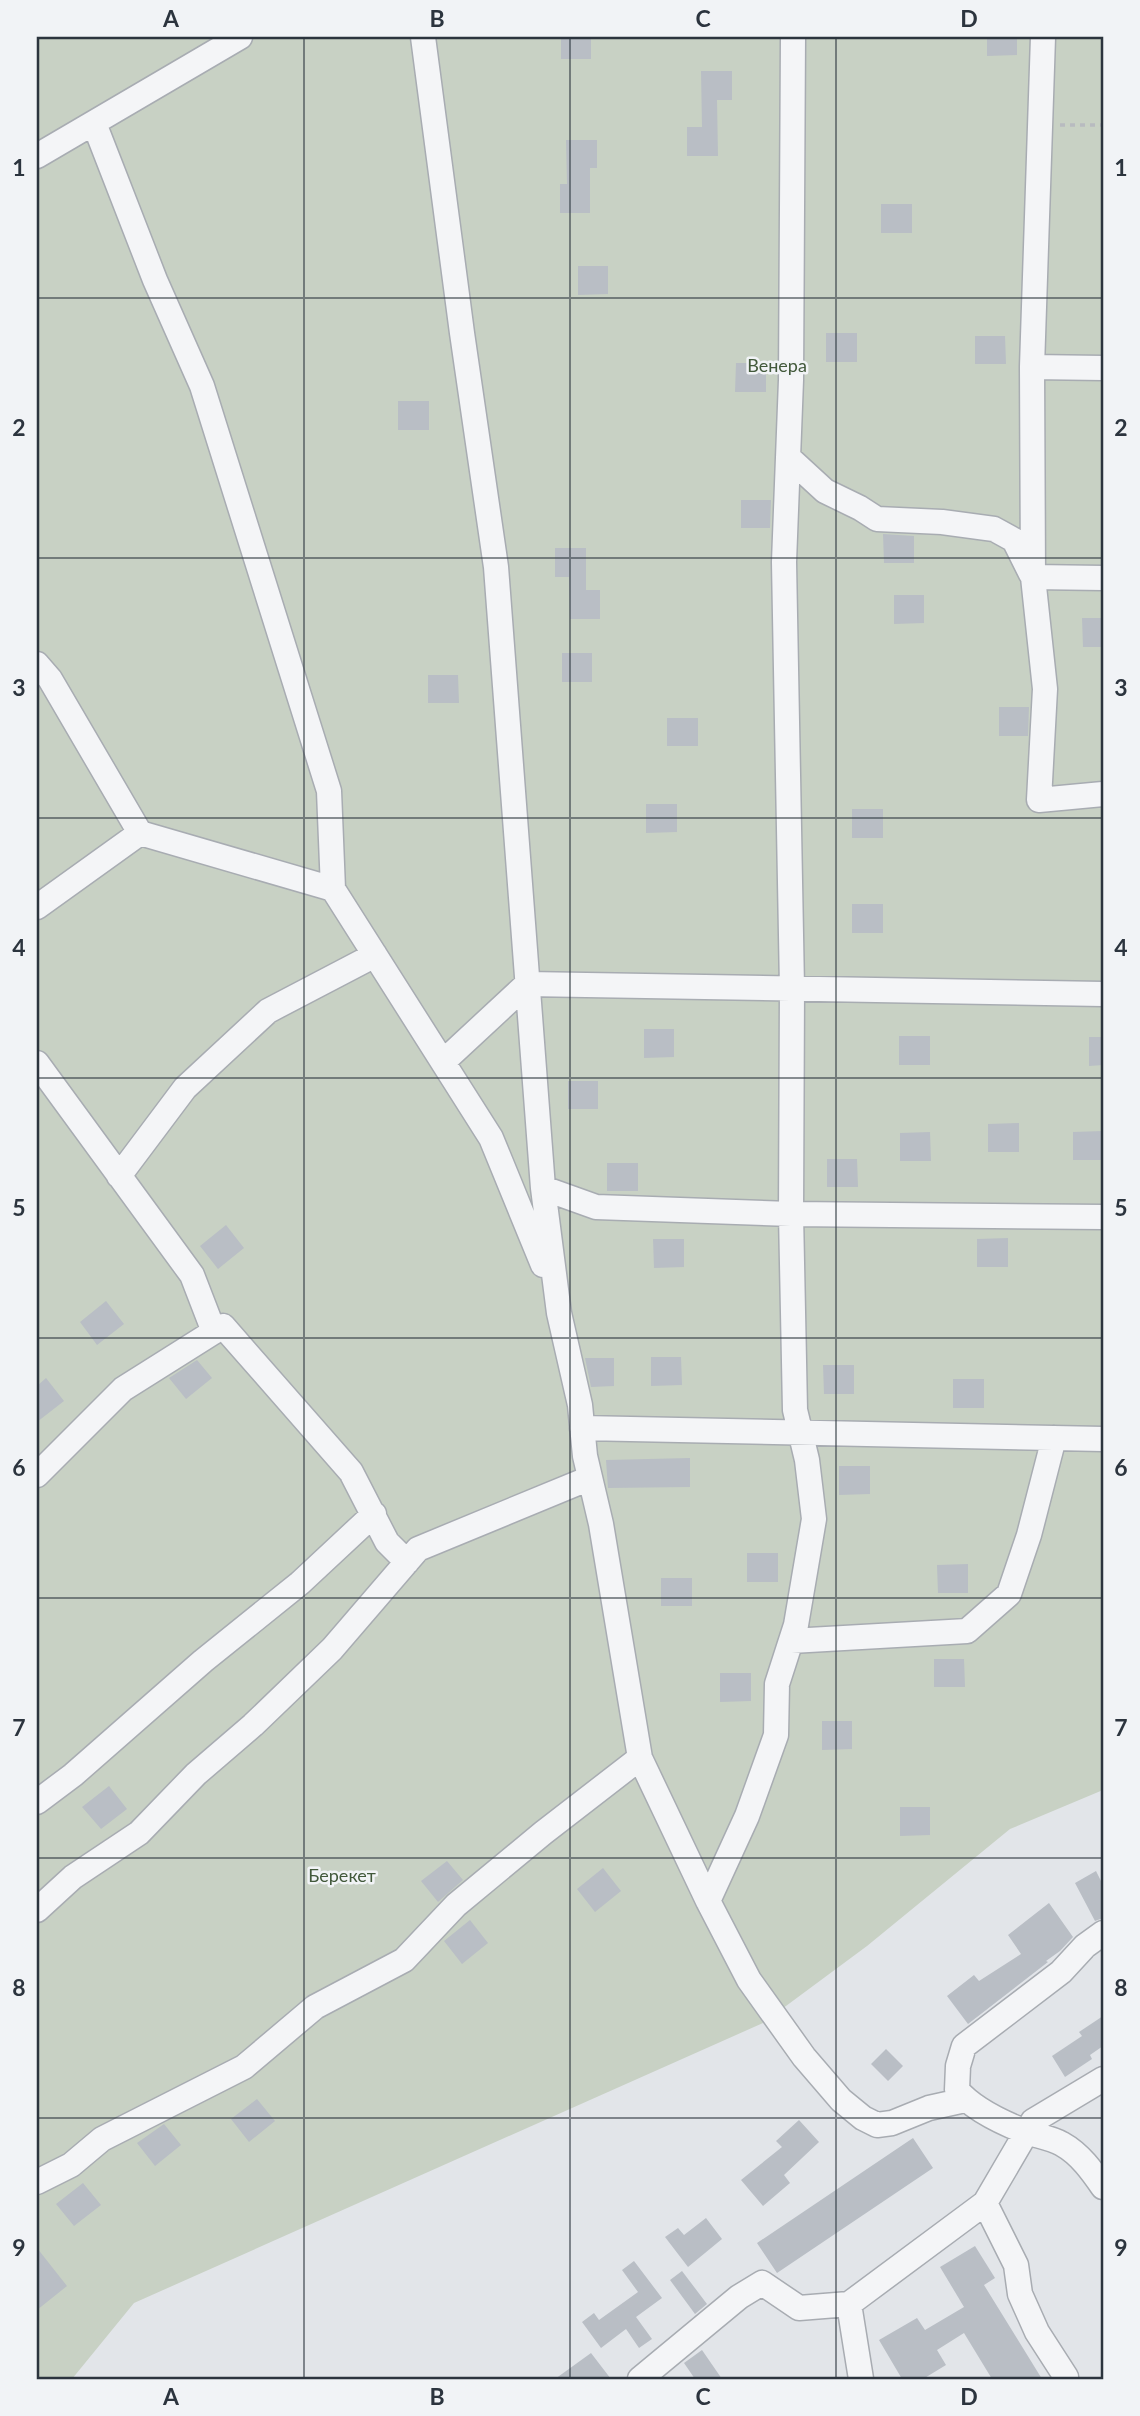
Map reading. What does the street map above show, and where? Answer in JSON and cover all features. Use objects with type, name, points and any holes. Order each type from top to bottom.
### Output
[{"type":"street","points":[[37,156],[240,37]]},
{"type":"street","points":[[423,37],[496,567],[543,1188],[557,1298],[580,1405],[590,1478],[601,1524],[640,1758],[749,1980],[804,2057],[841,2100],[863,2118],[877,2125],[892,2123],[929,2108],[965,2100]]},
{"type":"street","points":[[708,1901],[747,1816],[776,1735],[777,1684],[796,1625],[814,1519],[807,1460],[795,1410],[791,1214],[792,988],[784,562],[791,367],[793,37]]},
{"type":"street","points":[[1043,37],[1032,367],[1033,577],[1045,689],[1040,800],[1103,794]]},
{"type":"street","points":[[94,123],[155,280],[202,386],[329,791],[333,888],[491,1138],[557,1298]]},
{"type":"street","points":[[1032,367],[1103,368]]},
{"type":"street","points":[[788,457],[825,491],[877,519],[942,522],[994,529],[1014,540],[1033,577]]},
{"type":"street","points":[[1033,577],[1103,578]]},
{"type":"street","points":[[37,664],[50,679],[140,833],[333,888]]},
{"type":"street","points":[[37,907],[140,833]]},
{"type":"street","points":[[119,1176],[185,1088],[268,1011],[375,955]]},
{"type":"street","points":[[443,1062],[527,984],[1103,993]]},
{"type":"street","points":[[41,1078],[119,1176],[192,1275],[219,1329],[351,1472],[387,1542],[407,1562]]},
{"type":"street","points":[[543,1188],[596,1207],[791,1214],[1103,1217]]},
{"type":"street","points":[[37,1475],[123,1389],[219,1329]]},
{"type":"street","points":[[582,1428],[1103,1439]]},
{"type":"street","points":[[791,1641],[967,1632],[1009,1594],[1029,1535],[1054,1438]]},
{"type":"street","points":[[37,1910],[73,1877],[139,1833],[196,1774],[253,1725],[332,1648],[418,1549],[590,1478]]},
{"type":"street","points":[[37,1801],[73,1774],[203,1661],[300,1583],[374,1514]]},
{"type":"street","points":[[37,2182],[71,2165],[102,2139],[244,2067],[315,2007],[404,1960],[456,1905],[640,1758]]},
{"type":"street","points":[[1103,1933],[1061,1972],[964,2046],[958,2066],[957,2090],[965,2100],[1026,2132],[1062,2143],[1089,2165],[1103,2187]]},
{"type":"street","points":[[640,2379],[739,2297],[762,2283],[799,2308],[849,2304],[985,2203],[1033,2121],[1103,2079]]},
{"type":"street","points":[[985,2203],[1016,2265],[1020,2294],[1037,2332],[1066,2377]]},
{"type":"street","points":[[849,2304],[861,2379]]},
{"type":"path","points":[[1040,125],[1103,125]]},
{"type":"green space","points":[[37,37],[1103,37],[1103,1790],[1010,1829],[867,1946],[763,2023],[134,2303],[72,2379],[37,2379]]},
{"type":"building","points":[[561,37],[591,37],[591,59],[561,59]]},
{"type":"building","points":[[987,37],[1017,37],[1017,55],[987,56]]},
{"type":"building","points":[[701,71],[732,71],[732,100],[717,100],[718,156],[687,156],[687,127],[702,127]]},
{"type":"building","points":[[566,140],[597,140],[597,168],[590,168],[590,213],[560,213],[560,184],[567,184]]},
{"type":"building","points":[[881,204],[912,204],[912,233],[881,233]]},
{"type":"building","points":[[578,266],[608,266],[608,294],[578,295]]},
{"type":"building","points":[[826,333],[857,333],[857,362],[826,362]]},
{"type":"building","points":[[975,336],[1005,336],[1006,364],[975,364]]},
{"type":"building","points":[[736,363],[766,363],[766,392],[735,392]]},
{"type":"building","points":[[398,401],[429,401],[429,430],[398,430]]},
{"type":"building","points":[[741,500],[771,500],[770,528],[741,528]]},
{"type":"building","points":[[883,534],[914,536],[914,563],[884,563]]},
{"type":"building","points":[[555,548],[586,548],[586,590],[600,590],[600,619],[570,619],[569,577],[555,577]]},
{"type":"building","points":[[894,595],[924,595],[924,623],[894,624]]},
{"type":"building","points":[[1082,618],[1103,618],[1103,647],[1083,647]]},
{"type":"building","points":[[562,653],[592,653],[592,682],[562,682]]},
{"type":"building","points":[[428,675],[458,675],[459,703],[428,703]]},
{"type":"building","points":[[999,707],[1029,707],[1028,736],[999,736]]},
{"type":"building","points":[[667,718],[698,718],[698,746],[667,746]]},
{"type":"building","points":[[646,804],[677,804],[677,832],[646,833]]},
{"type":"building","points":[[852,809],[883,809],[883,838],[852,838]]},
{"type":"building","points":[[852,904],[883,904],[883,933],[852,933]]},
{"type":"building","points":[[644,1029],[674,1029],[674,1057],[644,1058]]},
{"type":"building","points":[[899,1036],[930,1036],[930,1065],[899,1065]]},
{"type":"building","points":[[1089,1037],[1103,1037],[1103,1065],[1089,1066]]},
{"type":"building","points":[[568,1081],[598,1081],[598,1109],[568,1109]]},
{"type":"building","points":[[1019,1123],[1019,1152],[988,1152],[988,1124]]},
{"type":"building","points":[[1103,1131],[1103,1160],[1073,1160],[1073,1132]]},
{"type":"building","points":[[930,1132],[931,1161],[900,1161],[900,1133]]},
{"type":"building","points":[[827,1159],[857,1159],[858,1187],[827,1187]]},
{"type":"building","points":[[607,1163],[638,1163],[638,1191],[607,1191]]},
{"type":"building","points":[[226,1225],[244,1248],[218,1269],[200,1246]]},
{"type":"building","points":[[1008,1238],[1008,1267],[977,1267],[977,1239]]},
{"type":"building","points":[[653,1239],[684,1239],[684,1267],[654,1268]]},
{"type":"building","points":[[106,1301],[124,1324],[97,1345],[80,1322]]},
{"type":"building","points":[[651,1357],[681,1357],[682,1385],[651,1386]]},
{"type":"building","points":[[585,1358],[614,1358],[614,1386],[591,1387]]},
{"type":"building","points":[[197,1360],[212,1378],[186,1399],[169,1378]]},
{"type":"building","points":[[823,1365],[854,1365],[854,1394],[824,1394]]},
{"type":"building","points":[[46,1378],[64,1401],[37,1422],[37,1386]]},
{"type":"building","points":[[953,1379],[984,1379],[984,1408],[953,1408]]},
{"type":"building","points":[[690,1458],[690,1487],[608,1488],[606,1460]]},
{"type":"building","points":[[839,1466],[870,1466],[870,1494],[839,1495]]},
{"type":"building","points":[[747,1553],[778,1553],[778,1582],[747,1582]]},
{"type":"building","points":[[968,1564],[968,1593],[938,1593],[937,1565]]},
{"type":"building","points":[[661,1578],[692,1578],[692,1606],[661,1606]]},
{"type":"building","points":[[934,1659],[964,1659],[965,1687],[934,1687]]},
{"type":"building","points":[[720,1673],[751,1673],[751,1701],[720,1702]]},
{"type":"building","points":[[822,1721],[852,1721],[852,1749],[822,1750]]},
{"type":"building","points":[[109,1786],[127,1809],[101,1829],[82,1807]]},
{"type":"building","points":[[900,1807],[930,1807],[930,1835],[900,1836]]},
{"type":"building","points":[[447,1861],[463,1880],[438,1902],[421,1881]]},
{"type":"building","points":[[603,1868],[621,1891],[595,1912],[577,1889]]},
{"type":"building","points":[[1096,1871],[1103,1885],[1103,1918],[1095,1921],[1075,1883]]},
{"type":"building","points":[[1049,1903],[1073,1937],[1046,1961],[1048,1962],[968,2024],[947,1996],[974,1975],[979,1981],[1021,1954],[1008,1935]]},
{"type":"building","points":[[470,1920],[488,1943],[462,1964],[444,1941]]},
{"type":"building","points":[[1103,2016],[1103,2046],[1090,2055],[1092,2059],[1065,2077],[1052,2056],[1082,2036],[1079,2032]]},
{"type":"building","points":[[886,2049],[903,2066],[888,2081],[871,2064]]},
{"type":"building","points":[[257,2099],[275,2121],[249,2142],[231,2119]]},
{"type":"building","points":[[799,2120],[819,2142],[784,2175],[790,2183],[763,2206],[741,2180],[782,2147],[776,2141]]},
{"type":"building","points":[[164,2124],[181,2145],[155,2166],[137,2143]]},
{"type":"building","points":[[913,2138],[933,2168],[777,2273],[757,2243]]},
{"type":"building","points":[[83,2183],[101,2205],[74,2226],[56,2204]]},
{"type":"building","points":[[706,2218],[722,2239],[688,2267],[665,2237],[678,2228],[684,2235]]},
{"type":"building","points":[[975,2246],[995,2278],[984,2285],[1042,2379],[992,2379],[964,2333],[937,2350],[946,2365],[923,2379],[902,2379],[879,2340],[917,2318],[925,2330],[964,2307],[940,2267]]},
{"type":"building","points":[[37,2248],[67,2286],[37,2310]]},
{"type":"building","points":[[634,2261],[662,2298],[636,2317],[652,2339],[639,2348],[626,2329],[601,2348],[582,2322],[594,2313],[599,2320],[638,2292],[622,2270]]},
{"type":"building","points":[[682,2271],[707,2304],[695,2314],[670,2280]]},
{"type":"building","points":[[702,2350],[722,2379],[695,2379],[684,2363]]},
{"type":"building","points":[[591,2353],[611,2379],[555,2379]]},
{"type":"park label","name":"Венера","points":[[777,365]]},
{"type":"park label","name":"Берекет","points":[[342,1875]]}]
